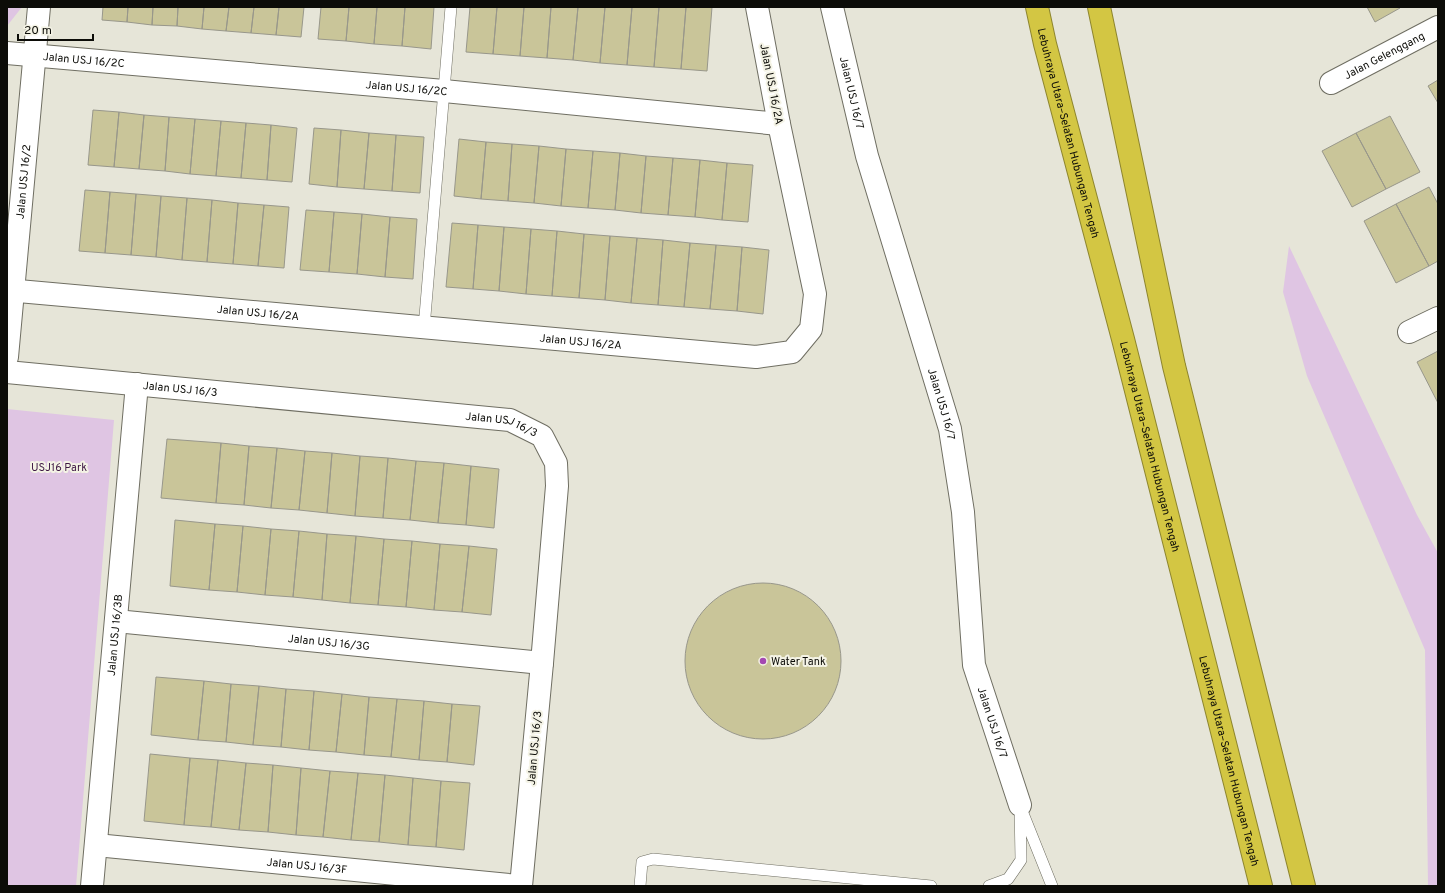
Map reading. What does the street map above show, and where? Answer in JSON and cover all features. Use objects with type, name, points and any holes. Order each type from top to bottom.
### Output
[{"type":"highway","name":"Lebuhraya Utara–Selatan Hubungan Tengah","points":[[1037,7],[1045,44],[1125,347],[1261,886]]},
{"type":"highway","points":[[1099,7],[1174,366],[1304,886]]},
{"type":"street","name":"Jalan USJ 16/2","points":[[7,356],[10,290],[39,7]]},
{"type":"street","name":"Jalan USJ 16/2A","points":[[10,290],[424,328],[756,356],[792,352],[811,330],[815,294],[779,124],[757,7]]},
{"type":"street","name":"Jalan USJ 16/7","points":[[832,7],[867,156],[950,429],[963,512],[974,665],[1020,805]]},
{"type":"street","name":"Jalan Gelenggang","points":[[1331,83],[1438,26]]},
{"type":"street","name":"Jalan USJ 16/2C","points":[[7,53],[444,91],[779,124]]},
{"type":"street","points":[[1409,332],[1438,318]]},
{"type":"street","name":"Jalan USJ 16/3","points":[[7,372],[510,420],[542,436],[556,463],[557,486],[542,663],[520,886]]},
{"type":"street","name":"Jalan USJ 16/3B","points":[[92,886],[137,384]]},
{"type":"street","name":"Jalan USJ 16/3G","points":[[116,621],[542,663]]},
{"type":"street","name":"Jalan USJ 16/3F","points":[[96,845],[520,886]]},
{"type":"lane","points":[[424,328],[451,7]]},
{"type":"lane","points":[[988,886],[1008,879],[1020,860],[1020,805]]},
{"type":"lane","points":[[1020,805],[1052,886]]},
{"type":"lane","points":[[640,886],[642,862],[653,859],[931,886]]},
{"type":"green space","points":[[7,7],[22,7],[7,26]]},
{"type":"green space","points":[[1289,246],[1417,515],[1438,553],[1438,886],[1428,886],[1425,650],[1307,376],[1283,292]]},
{"type":"green space","name":"USJ16 Park","points":[[7,409],[114,420],[76,886],[7,886]]},
{"type":"building","points":[[103,7],[128,7],[127,22],[102,20]]},
{"type":"building","points":[[128,7],[153,7],[152,25],[127,22]]},
{"type":"building","points":[[153,7],[178,7],[177,26],[152,25]]},
{"type":"building","points":[[178,7],[204,7],[202,29],[177,26]]},
{"type":"building","points":[[204,7],[229,7],[226,31],[202,29]]},
{"type":"building","points":[[229,7],[254,7],[251,33],[226,31]]},
{"type":"building","points":[[254,7],[279,7],[276,35],[251,33]]},
{"type":"building","points":[[279,7],[304,7],[301,37],[276,35]]},
{"type":"building","points":[[321,7],[349,7],[346,41],[318,39]]},
{"type":"building","points":[[349,7],[377,7],[374,44],[346,41]]},
{"type":"building","points":[[377,7],[405,7],[402,46],[374,44]]},
{"type":"building","points":[[405,7],[434,7],[431,49],[402,46]]},
{"type":"building","points":[[470,7],[497,7],[493,54],[466,52]]},
{"type":"building","points":[[497,7],[524,7],[520,56],[493,54]]},
{"type":"building","points":[[524,7],[551,7],[547,58],[520,56]]},
{"type":"building","points":[[551,7],[578,7],[573,60],[547,58]]},
{"type":"building","points":[[578,7],[605,7],[600,63],[573,60]]},
{"type":"building","points":[[605,7],[632,7],[627,65],[600,63]]},
{"type":"building","points":[[632,7],[659,7],[654,67],[627,65]]},
{"type":"building","points":[[659,7],[686,7],[681,69],[654,67]]},
{"type":"building","points":[[686,7],[712,7],[707,71],[681,69]]},
{"type":"building","points":[[1367,7],[1399,7],[1400,8],[1375,22]]},
{"type":"building","points":[[1438,80],[1438,103],[1428,86]]},
{"type":"building","points":[[93,110],[119,112],[114,167],[88,165]]},
{"type":"building","points":[[119,112],[144,115],[139,169],[114,167]]},
{"type":"building","points":[[144,115],[169,117],[165,171],[139,169]]},
{"type":"building","points":[[1390,116],[1420,172],[1386,189],[1356,133]]},
{"type":"building","points":[[169,117],[195,119],[190,174],[165,171]]},
{"type":"building","points":[[195,119],[221,121],[216,176],[190,174]]},
{"type":"building","points":[[221,121],[246,123],[241,178],[216,176]]},
{"type":"building","points":[[246,123],[271,125],[267,180],[241,178]]},
{"type":"building","points":[[271,125],[297,128],[292,182],[267,180]]},
{"type":"building","points":[[314,128],[341,130],[337,187],[309,184]]},
{"type":"building","points":[[341,130],[369,133],[364,189],[337,187]]},
{"type":"building","points":[[369,133],[396,135],[392,191],[364,189]]},
{"type":"building","points":[[1356,133],[1386,189],[1352,207],[1322,151]]},
{"type":"building","points":[[396,135],[424,137],[420,193],[392,191]]},
{"type":"building","points":[[459,139],[486,142],[481,199],[454,196]]},
{"type":"building","points":[[486,142],[512,144],[508,201],[481,199]]},
{"type":"building","points":[[512,144],[539,146],[534,203],[508,201]]},
{"type":"building","points":[[539,146],[566,149],[561,206],[534,203]]},
{"type":"building","points":[[566,149],[593,151],[588,208],[561,206]]},
{"type":"building","points":[[593,151],[620,153],[615,210],[588,208]]},
{"type":"building","points":[[620,153],[646,156],[641,213],[615,210]]},
{"type":"building","points":[[646,156],[673,158],[668,215],[641,213]]},
{"type":"building","points":[[673,158],[700,160],[695,217],[668,215]]},
{"type":"building","points":[[700,160],[727,163],[722,220],[695,217]]},
{"type":"building","points":[[727,163],[753,165],[748,222],[722,220]]},
{"type":"building","points":[[1429,187],[1438,204],[1438,261],[1429,266],[1396,204]]},
{"type":"building","points":[[85,190],[110,192],[105,253],[79,251]]},
{"type":"building","points":[[110,192],[136,194],[131,255],[105,253]]},
{"type":"building","points":[[136,194],[161,196],[156,257],[131,255]]},
{"type":"building","points":[[161,196],[187,198],[182,260],[156,257]]},
{"type":"building","points":[[187,198],[212,200],[207,262],[182,260]]},
{"type":"building","points":[[212,200],[238,203],[233,264],[207,262]]},
{"type":"building","points":[[238,203],[264,205],[258,266],[233,264]]},
{"type":"building","points":[[1396,204],[1429,266],[1396,283],[1364,221]]},
{"type":"building","points":[[264,205],[289,207],[284,268],[258,266]]},
{"type":"building","points":[[306,210],[334,212],[329,272],[300,270]]},
{"type":"building","points":[[334,212],[362,214],[357,274],[329,272]]},
{"type":"building","points":[[362,214],[390,217],[385,277],[357,274]]},
{"type":"building","points":[[390,217],[417,219],[413,279],[385,277]]},
{"type":"building","points":[[452,223],[478,225],[473,289],[446,287]]},
{"type":"building","points":[[478,225],[504,227],[499,291],[473,289]]},
{"type":"building","points":[[504,227],[531,229],[526,294],[499,291]]},
{"type":"building","points":[[531,229],[557,231],[552,296],[526,294]]},
{"type":"building","points":[[557,231],[584,234],[579,298],[552,296]]},
{"type":"building","points":[[584,234],[610,236],[605,300],[579,298]]},
{"type":"building","points":[[610,236],[637,238],[631,303],[605,300]]},
{"type":"building","points":[[637,238],[663,240],[658,305],[631,303]]},
{"type":"building","points":[[663,240],[690,243],[684,307],[658,305]]},
{"type":"building","points":[[690,243],[716,245],[710,309],[684,307]]},
{"type":"building","points":[[716,245],[742,247],[737,311],[710,309]]},
{"type":"building","points":[[742,247],[769,250],[763,314],[737,311]]},
{"type":"building","points":[[1438,351],[1438,403],[1417,362]]},
{"type":"building","points":[[167,439],[221,443],[216,503],[161,498]]},
{"type":"building","points":[[221,443],[249,446],[244,505],[216,503]]},
{"type":"building","points":[[249,446],[277,448],[271,508],[244,505]]},
{"type":"building","points":[[277,448],[305,451],[299,510],[271,508]]},
{"type":"building","points":[[305,451],[332,453],[327,513],[299,510]]},
{"type":"building","points":[[332,453],[360,456],[355,516],[327,513]]},
{"type":"building","points":[[360,456],[388,458],[383,518],[355,516]]},
{"type":"building","points":[[388,458],[416,461],[410,520],[383,518]]},
{"type":"building","points":[[416,461],[444,463],[438,523],[410,520]]},
{"type":"building","points":[[444,463],[471,466],[466,525],[438,523]]},
{"type":"building","points":[[471,466],[499,469],[494,528],[466,525]]},
{"type":"building","points":[[175,520],[215,524],[209,590],[170,586]]},
{"type":"building","points":[[215,524],[243,526],[237,592],[209,590]]},
{"type":"building","points":[[243,526],[271,529],[265,595],[237,592]]},
{"type":"building","points":[[271,529],[299,531],[293,597],[265,595]]},
{"type":"building","points":[[299,531],[327,534],[322,600],[293,597]]},
{"type":"building","points":[[327,534],[356,536],[350,603],[322,600]]},
{"type":"building","points":[[356,536],[384,539],[378,605],[350,603]]},
{"type":"building","points":[[384,539],[412,541],[406,607],[378,605]]},
{"type":"building","points":[[412,541],[440,544],[434,610],[406,607]]},
{"type":"building","points":[[440,544],[469,546],[462,612],[434,610]]},
{"type":"building","points":[[469,546],[497,549],[491,615],[462,612]]},
{"type":"building","name":"Water Tank","points":[[763,583],[786,586],[800,592],[818,606],[832,624],[838,638],[841,661],[838,684],[832,698],[818,716],[800,730],[786,736],[763,739],[740,736],[726,730],[708,716],[694,698],[688,684],[685,661],[688,638],[694,624],[708,606],[726,592],[740,586]]},
{"type":"building","points":[[156,677],[204,681],[198,740],[151,735]]},
{"type":"building","points":[[204,681],[231,684],[226,742],[198,740]]},
{"type":"building","points":[[231,684],[259,686],[253,745],[226,742]]},
{"type":"building","points":[[259,686],[286,689],[281,747],[253,745]]},
{"type":"building","points":[[286,689],[314,691],[309,750],[281,747]]},
{"type":"building","points":[[314,691],[342,694],[336,752],[309,750]]},
{"type":"building","points":[[342,694],[369,697],[364,755],[336,752]]},
{"type":"building","points":[[369,697],[397,699],[391,757],[364,755]]},
{"type":"building","points":[[397,699],[424,701],[419,760],[391,757]]},
{"type":"building","points":[[424,701],[452,704],[447,762],[419,760]]},
{"type":"building","points":[[452,704],[480,706],[474,765],[447,762]]},
{"type":"building","points":[[150,754],[190,758],[184,825],[144,821]]},
{"type":"building","points":[[190,758],[218,760],[211,827],[184,825]]},
{"type":"building","points":[[218,760],[246,763],[239,830],[211,827]]},
{"type":"building","points":[[246,763],[273,765],[268,832],[239,830]]},
{"type":"building","points":[[273,765],[301,768],[296,835],[268,832]]},
{"type":"building","points":[[301,768],[330,771],[323,837],[296,835]]},
{"type":"building","points":[[330,771],[358,773],[351,840],[323,837]]},
{"type":"building","points":[[358,773],[385,775],[379,842],[351,840]]},
{"type":"building","points":[[385,775],[413,778],[408,845],[379,842]]},
{"type":"building","points":[[413,778],[441,781],[436,847],[408,845]]},
{"type":"building","points":[[441,781],[470,783],[464,850],[436,847]]},
{"type":"place","name":"Water Tank","points":[[763,661]]}]
